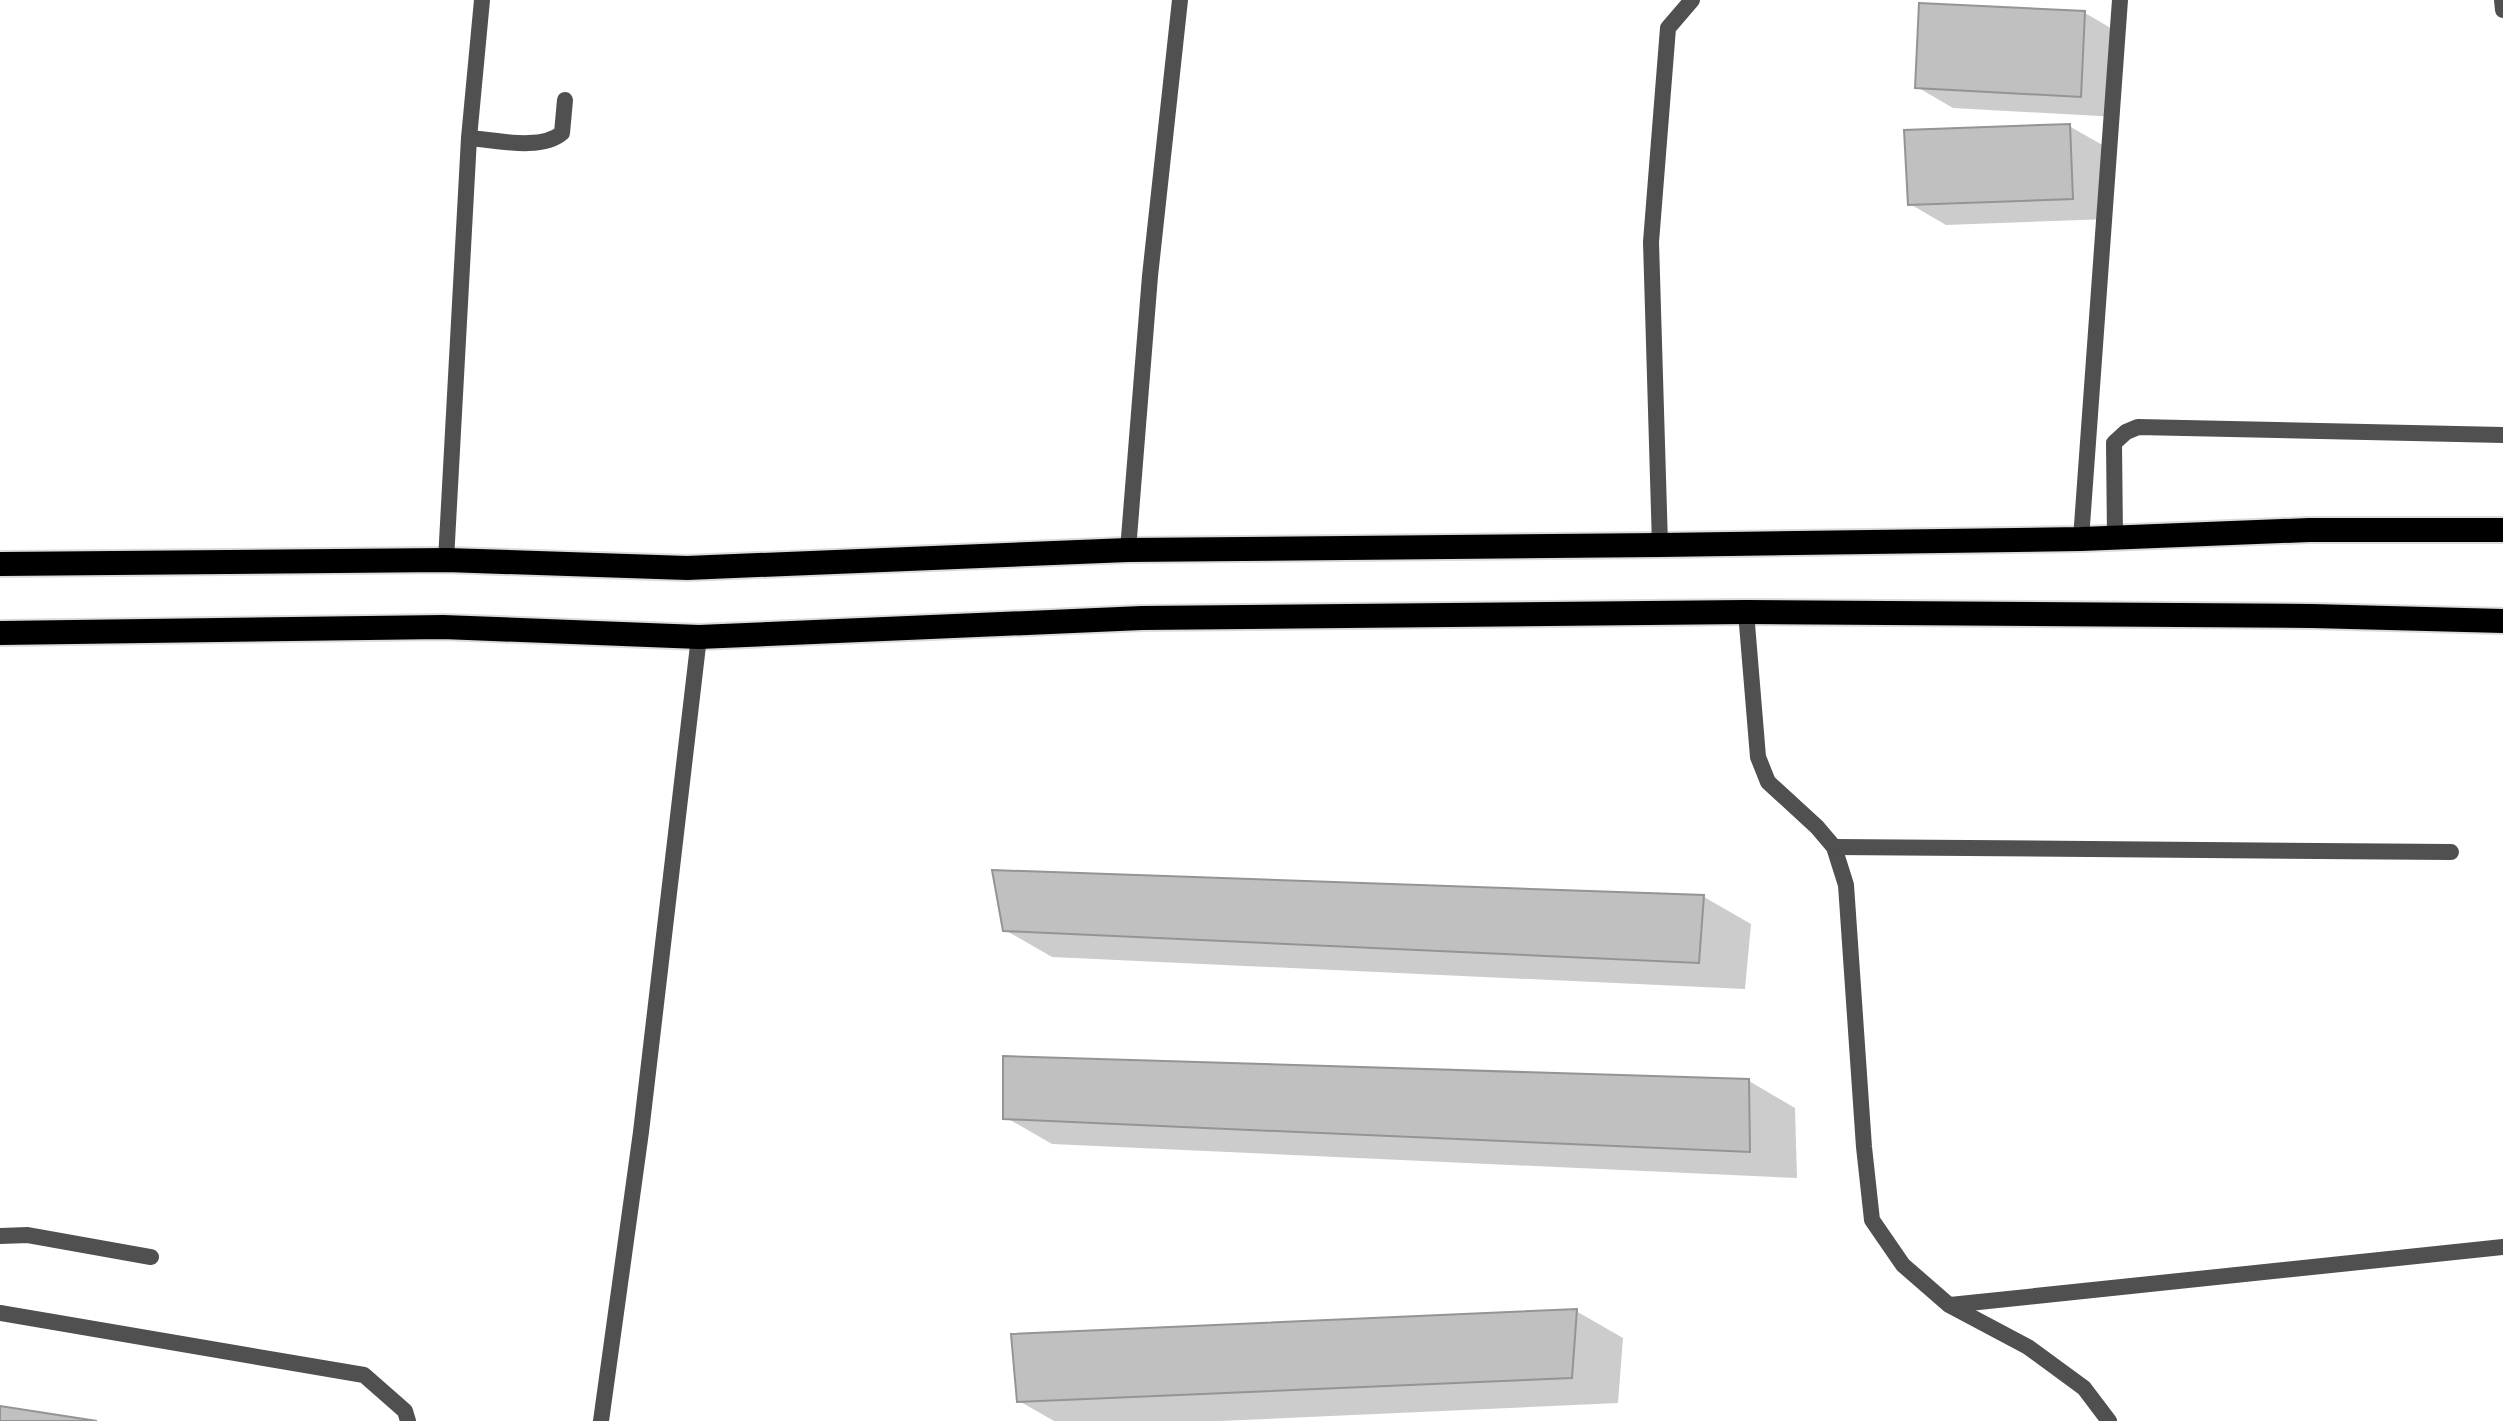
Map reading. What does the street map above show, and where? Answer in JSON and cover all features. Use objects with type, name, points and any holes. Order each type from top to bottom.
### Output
[{"type":"highway","points":[[0,564],[446,560],[687,568],[1128,550],[2081,539],[2309,530],[2503,530]]},
{"type":"highway","points":[[0,633],[443,627],[699,637],[1142,618],[1746,612],[2312,616],[2503,621]]},
{"type":"street","points":[[446,560],[469,138],[482,0]]},
{"type":"street","points":[[1128,550],[1150,276],[1180,0]]},
{"type":"street","points":[[1660,545],[1651,242],[1668,28],[1692,0]]},
{"type":"street","points":[[2081,539],[2120,0]]},
{"type":"street","points":[[2502,0],[2503,10]]},
{"type":"street","points":[[469,138],[542,143],[555,139],[562,133],[565,100]]},
{"type":"street","points":[[2115,537],[2114,443],[2126,432],[2138,427],[2503,435]]},
{"type":"street","points":[[1746,612],[1758,757],[1768,782],[1834,847],[1846,885],[1872,1220],[1903,1265],[1949,1305],[2028,1347],[2073,1379],[2084,1388],[2109,1421]]},
{"type":"street","points":[[601,1421],[641,1132],[699,637]]},
{"type":"street","points":[[1834,847],[2451,852]]},
{"type":"street","points":[[0,1236],[28,1235],[151,1257]]},
{"type":"street","points":[[1949,1305],[2503,1247]]},
{"type":"street","points":[[0,1313],[364,1375],[405,1411],[408,1421]]},
{"type":"building","points":[[1919,3],[2085,11],[2081,97],[1915,88]]},
{"type":"building","points":[[2070,124],[2073,199],[1908,205],[1904,130]]},
{"type":"building","points":[[992,870],[1704,895],[1699,963],[1003,931]]},
{"type":"building","points":[[1003,1056],[1749,1079],[1750,1152],[1003,1119]]},
{"type":"building","points":[[1577,1309],[1572,1378],[1017,1402],[1011,1334]]},
{"type":"building","points":[[0,1406],[97,1421],[0,1421]]}]
